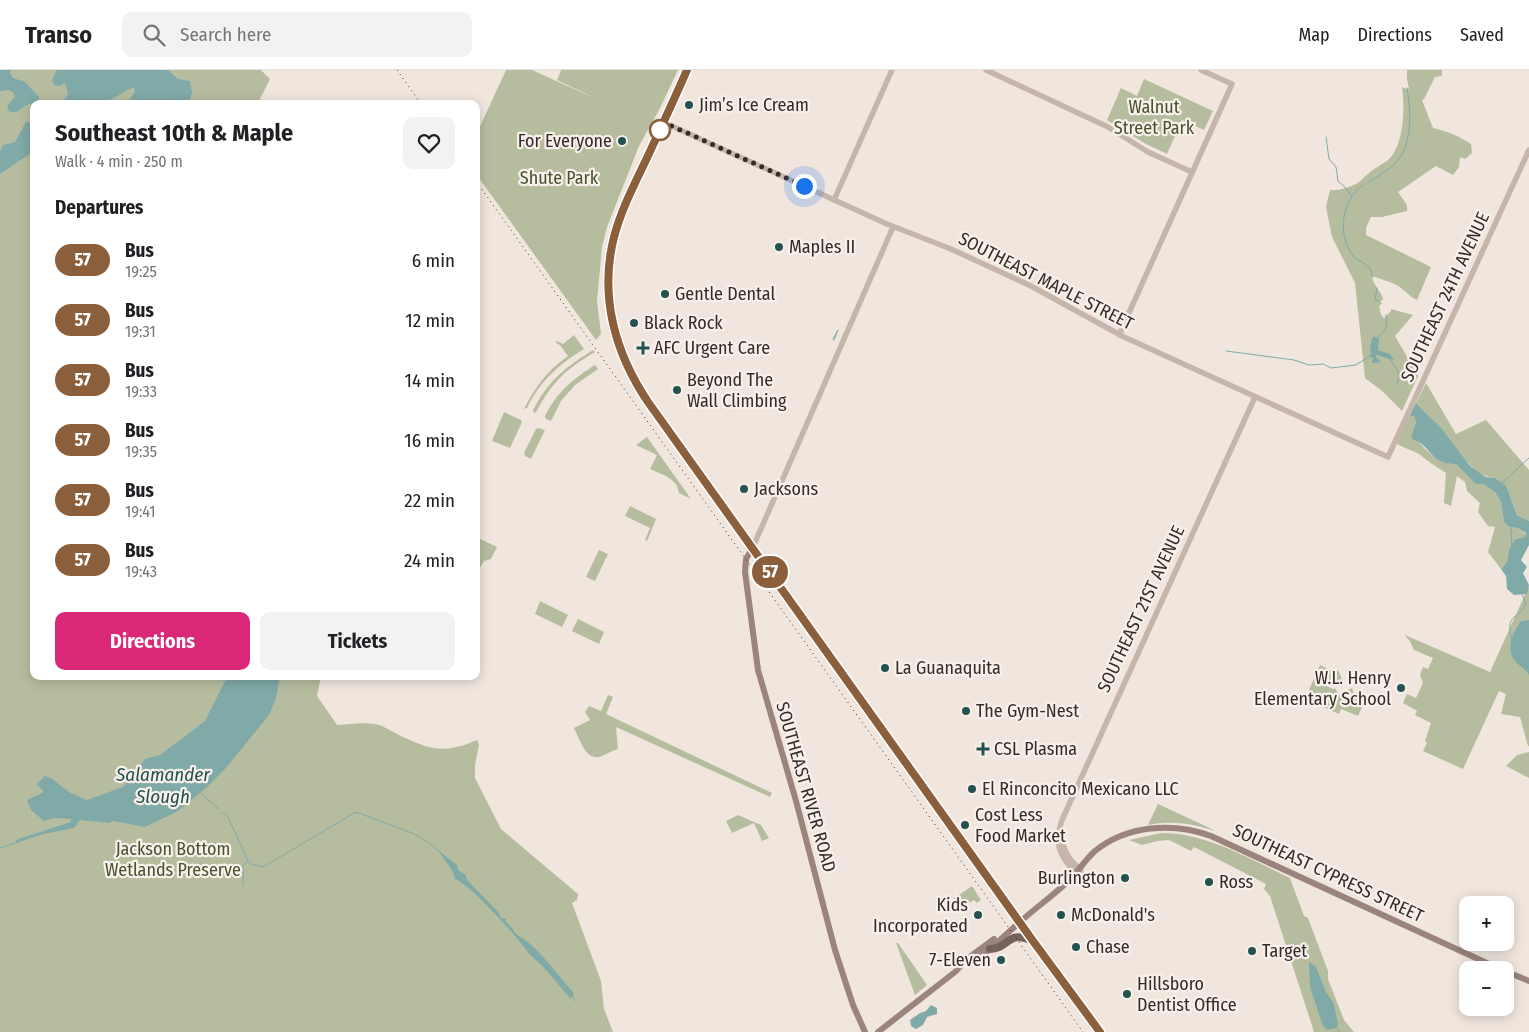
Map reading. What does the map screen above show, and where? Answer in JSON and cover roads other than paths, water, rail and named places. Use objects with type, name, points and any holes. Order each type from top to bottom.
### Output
[{"type":"main road","points":[[687,70],[623,212],[612,245],[608,284],[613,327],[620,350],[641,390],[1033,941],[1100,1032]]},
{"type":"main road","name":"SOUTHEAST RIVER ROAD","points":[[753,547],[746,559],[744,572],[758,670],[796,801],[834,950],[853,1005],[865,1032]]},
{"type":"main road","name":"SOUTHEAST CYPRESS STREET","points":[[1020,922],[1064,885],[1095,852],[1113,839],[1132,831],[1173,828],[1196,831],[1211,836],[1482,961]]},
{"type":"main road","points":[[965,962],[970,962],[990,949],[1020,922]]},
{"type":"main road","points":[[878,1032],[967,959],[1009,927],[1020,922]]},
{"type":"main road","points":[[990,949],[994,949],[1015,937],[1024,937],[1033,941]]},
{"type":"main road","name":"SOUTHEAST CYPRESS STREET","points":[[1514,975],[1529,981]]},
{"type":"street","points":[[834,200],[892,70]]},
{"type":"street","points":[[986,70],[1108,127],[1148,152],[1192,172]]},
{"type":"street","points":[[1119,334],[1232,84],[1201,70]]},
{"type":"street","name":"SOUTHEAST MAPLE STREET","points":[[663,122],[893,227],[955,251],[1028,285],[1119,334],[1388,457]]},
{"type":"street","name":"SOUTHEAST 24TH AVENUE","points":[[1388,457],[1529,150]]},
{"type":"street","points":[[753,547],[893,227]]},
{"type":"street","name":"SOUTHEAST 21ST AVENUE","points":[[1079,870],[1062,854],[1058,843],[1062,820],[1255,397]]},
{"type":"water","points":[[0,70],[11,70],[10,73],[13,78],[25,82],[39,97],[39,100],[30,100],[30,104],[17,112],[12,112],[9,111],[7,106],[15,97],[13,92],[8,90],[0,91]]},
{"type":"water","points":[[57,70],[165,70],[178,79],[190,81],[192,93],[189,100],[129,100],[135,92],[134,87],[110,100],[63,100],[68,94],[65,83],[60,86],[54,85],[52,80]]},
{"type":"water","points":[[26,122],[30,122],[30,154],[0,174],[0,152],[3,145],[15,142]]},
{"type":"water","points":[[1373,336],[1379,339],[1378,350],[1390,354],[1394,360],[1376,355],[1381,362],[1372,363],[1373,358],[1370,357],[1370,346]]},
{"type":"water","points":[[1416,403],[1442,429],[1470,466],[1486,477],[1495,478],[1506,486],[1517,515],[1529,521],[1529,545],[1521,560],[1527,567],[1523,573],[1529,585],[1527,594],[1514,595],[1507,589],[1506,576],[1501,569],[1507,562],[1509,549],[1515,539],[1525,537],[1526,533],[1517,528],[1509,527],[1504,522],[1501,502],[1495,492],[1483,484],[1476,484],[1456,464],[1440,461],[1435,458],[1423,445],[1412,439],[1416,422],[1414,416],[1409,416]]},
{"type":"water","points":[[1529,620],[1529,675],[1515,661],[1510,646],[1515,630],[1521,621]]},
{"type":"water","name":"Salamander Slough","points":[[226,680],[279,680],[276,698],[269,715],[225,769],[206,788],[178,811],[145,827],[113,821],[109,823],[80,820],[74,828],[44,834],[16,843],[15,841],[18,839],[71,822],[71,819],[54,818],[44,821],[31,810],[27,800],[44,792],[37,784],[45,776],[51,778],[69,792],[87,800],[123,787],[145,759],[160,755],[205,721]]},
{"type":"water","points":[[438,850],[457,865],[458,870],[465,874],[468,881],[499,913],[501,918],[506,919],[506,922],[516,933],[547,961],[572,991],[574,994],[572,997],[570,998],[482,901],[455,879],[453,872]]},
{"type":"water","points":[[1309,962],[1316,967],[1326,992],[1334,1004],[1338,1025],[1336,1028],[1327,1030],[1323,1026],[1310,987]]},
{"type":"water","points":[[931,1005],[937,1008],[937,1014],[927,1017],[923,1025],[916,1029],[911,1026],[910,1020],[926,1011]]},
{"type":"waterway","points":[[1369,182],[1395,164],[1405,147],[1410,118],[1407,88]]},
{"type":"waterway","points":[[1326,137],[1329,159],[1336,167],[1338,181],[1351,196]]},
{"type":"waterway","points":[[1363,185],[1350,199],[1346,209],[1343,228],[1348,248],[1353,256],[1369,267],[1373,277]]},
{"type":"waterway","points":[[1377,288],[1375,300],[1380,301]]},
{"type":"waterway","points":[[1376,339],[1386,329],[1386,315]]},
{"type":"waterway","points":[[833,339],[838,330],[834,340]]},
{"type":"waterway","points":[[1226,351],[1294,360],[1309,365],[1323,364],[1331,368],[1356,365],[1370,356]]},
{"type":"waterway","points":[[1388,358],[1399,373],[1397,385]]},
{"type":"waterway","points":[[1502,483],[1529,458]]},
{"type":"waterway","points":[[1511,528],[1512,546]]},
{"type":"waterway","points":[[1512,640],[1510,631],[1511,621],[1526,604],[1522,594]]},
{"type":"waterway","points":[[200,793],[219,809]]},
{"type":"waterway","points":[[222,812],[228,817],[248,861],[251,864],[263,867],[356,812],[412,833],[439,851]]},
{"type":"waterway","points":[[0,848],[15,843]]},
{"type":"waterway","points":[[243,886],[243,865],[247,862]]},
{"type":"waterway","points":[[572,996],[575,1001]]},
{"type":"waterway","points":[[1335,1027],[1340,1032]]},
{"type":"railway","points":[[397,70],[418,100]]},
{"type":"railway","points":[[480,187],[1083,1032]]},
{"type":"place","name":"Jim’s Ice Cream","points":[[689,105]]},
{"type":"place","name":"For Everyone","points":[[622,141]]},
{"type":"place","name":"Maples II","points":[[779,247]]},
{"type":"place","name":"Gentle Dental","points":[[665,294]]},
{"type":"place","name":"Black Rock","points":[[634,323]]},
{"type":"place","name":"AFC Urgent Care","points":[[643,348]]},
{"type":"place","name":"Beyond The Wall Climbing","points":[[677,390]]},
{"type":"place","name":"Jacksons","points":[[744,489]]},
{"type":"place","name":"La Guanaquita","points":[[885,668]]},
{"type":"place","name":"W.L. Henry Elementary School","points":[[1401,688]]},
{"type":"place","name":"The Gym-Nest","points":[[966,711]]},
{"type":"place","name":"CSL Plasma","points":[[983,749]]},
{"type":"place","name":"El Rinconcito Mexicano LLC","points":[[972,789]]},
{"type":"place","name":"Cost Less Food Market","points":[[965,825]]},
{"type":"place","name":"Burlington","points":[[1125,878]]},
{"type":"place","name":"Ross","points":[[1209,882]]},
{"type":"place","name":"Kids Incorporated","points":[[978,915]]},
{"type":"place","name":"McDonald's","points":[[1061,915]]},
{"type":"place","name":"Chase","points":[[1076,947]]},
{"type":"place","name":"Target","points":[[1252,951]]},
{"type":"place","name":"7-Eleven","points":[[1001,960]]},
{"type":"place","name":"Hillsboro Dentist Office","points":[[1127,994]]},
{"type":"park label","name":"Walnut Street Park","points":[[1154,117]]},
{"type":"park label","name":"Shute Park","points":[[559,178]]},
{"type":"park label","name":"Jackson Bottom Wetlands Preserve","points":[[173,860]]}]
